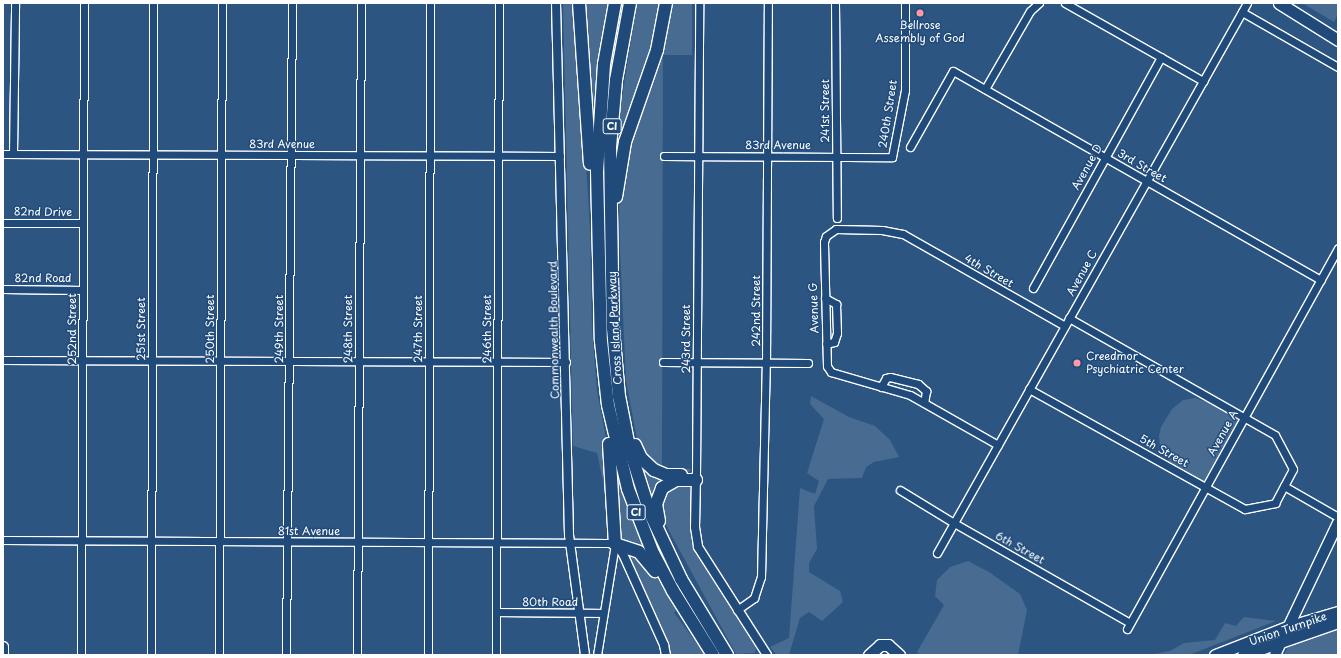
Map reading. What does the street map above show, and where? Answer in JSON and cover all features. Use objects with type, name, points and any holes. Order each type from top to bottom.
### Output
[{"type":"highway","points":[[579,3],[591,201],[598,244]]},
{"type":"highway","name":"Cross Island Parkway","points":[[615,3],[604,64],[598,127],[598,244],[602,355],[608,405],[620,461],[635,510],[656,558],[684,610],[713,655]]},
{"type":"highway","name":"Cross Island Parkway","points":[[630,3],[618,68],[612,119],[611,250],[614,351],[619,396],[629,447],[650,513],[689,594],[727,655]]},
{"type":"highway","points":[[611,250],[623,152],[657,50],[667,5]]},
{"type":"highway","points":[[619,396],[636,450],[643,462],[662,474],[696,478]]},
{"type":"highway","points":[[608,405],[615,544],[632,548],[643,554],[653,566],[663,585],[684,610]]},
{"type":"highway","points":[[689,594],[657,516],[656,504],[660,491],[668,483],[696,478]]},
{"type":"main road","points":[[1279,3],[1337,37]]},
{"type":"main road","points":[[1275,655],[1287,627],[1338,523]]},
{"type":"main road","name":"Union Turnpike","points":[[1215,655],[1287,627],[1338,612]]},
{"type":"main road","name":"Union Turnpike","points":[[1243,655],[1338,622]]},
{"type":"main road","points":[[868,655],[880,645],[888,645],[899,655]]},
{"type":"main road","points":[[3,647],[3,655]]},
{"type":"street","points":[[13,154],[15,3]]},
{"type":"street","name":"252nd Street","points":[[81,655],[84,3]]},
{"type":"street","name":"251st Street","points":[[151,655],[153,3]]},
{"type":"street","name":"250th Street","points":[[219,655],[222,3]]},
{"type":"street","name":"249th Street","points":[[286,655],[289,541],[292,3]]},
{"type":"street","name":"248th Street","points":[[357,655],[361,3]]},
{"type":"street","name":"247th Street","points":[[428,655],[430,3]]},
{"type":"street","name":"246th Street","points":[[496,655],[499,3]]},
{"type":"street","name":"Commonwealth Boulevard","points":[[556,3],[570,542],[585,655]]},
{"type":"street","name":"243rd Street","points":[[699,3],[695,527],[698,547],[767,655]]},
{"type":"street","name":"242nd Street","points":[[738,610],[754,598],[761,577],[766,363],[768,3]]},
{"type":"street","name":"241st Street","points":[[835,3],[836,218]]},
{"type":"street","name":"240th Street","points":[[892,157],[905,90],[905,3]]},
{"type":"street","points":[[985,89],[1030,11],[1039,3]]},
{"type":"street","points":[[1065,3],[1203,80]]},
{"type":"street","name":"Avenue C","points":[[937,553],[1247,3]]},
{"type":"street","points":[[1242,12],[1338,67]]},
{"type":"street","name":"Avenue D","points":[[1033,288],[1161,57]]},
{"type":"street","name":"3rd Street","points":[[910,147],[952,71],[1321,280]]},
{"type":"street","name":"83rd Avenue","points":[[3,154],[560,156]]},
{"type":"street","name":"83rd Avenue","points":[[664,156],[892,157]]},
{"type":"street","name":"82nd Drive","points":[[3,222],[83,223]]},
{"type":"street","name":"4th Street","points":[[824,242],[826,236],[836,229],[882,230],[903,234],[1065,326]]},
{"type":"street","name":"Avenue G","points":[[824,242],[827,366],[831,372],[881,387]]},
{"type":"street","name":"Avenue A","points":[[1128,626],[1338,249]]},
{"type":"street","name":"82nd Road","points":[[3,289],[83,290]]},
{"type":"street","points":[[825,298],[836,304],[836,339],[826,344]]},
{"type":"street","points":[[1069,318],[1275,435],[1293,469],[1284,486],[1338,517]]},
{"type":"street","points":[[3,360],[566,362]]},
{"type":"street","points":[[663,362],[808,363]]},
{"type":"street","points":[[924,403],[926,392],[918,384],[890,377],[886,378],[881,387],[910,395],[924,403],[998,445]]},
{"type":"street","name":"5th Street","points":[[1029,389],[1245,509],[1276,503],[1284,486]]},
{"type":"street","name":"6th Street","points":[[900,490],[1128,626]]},
{"type":"street","name":"81st Avenue","points":[[3,540],[570,542],[615,544]]},
{"type":"street","points":[[597,655],[615,544]]},
{"type":"street","points":[[615,544],[623,554],[664,645],[666,655]]},
{"type":"street","name":"80th Road","points":[[497,612],[603,612]]},
{"type":"shaded area","points":[[563,3],[576,3],[590,228],[592,329],[597,391],[607,443],[609,534],[606,487],[604,486],[597,453],[573,446]]},
{"type":"shaded area","points":[[582,3],[611,3],[598,74],[593,135]]},
{"type":"shaded area","points":[[637,3],[663,3],[657,34],[618,151],[620,110]]},
{"type":"shaded area","points":[[672,3],[692,3],[692,55],[663,55],[662,468],[691,469],[690,472],[660,469],[643,456],[638,444],[626,381],[620,250],[619,204],[626,151]]},
{"type":"shaded area","points":[[1302,3],[1338,3],[1338,14],[1334,22]]},
{"type":"shaded area","points":[[811,396],[849,417],[875,426],[890,440],[899,457],[874,462],[866,467],[862,478],[828,479],[814,506],[817,549],[809,563],[809,572],[840,591],[843,602],[822,621],[809,612],[800,618],[789,655],[780,655],[776,654],[770,647],[789,638],[800,488],[815,494],[819,481],[807,473],[824,419],[810,404]]},
{"type":"shaded area","points":[[1195,398],[1213,404],[1236,417],[1238,421],[1204,481],[1170,462],[1160,447],[1159,436],[1161,427],[1172,409],[1183,400]]},
{"type":"shaded area","points":[[643,467],[668,478],[652,495]]},
{"type":"shaded area","points":[[618,479],[647,549],[643,552],[620,542],[614,481]]},
{"type":"shaded area","points":[[679,484],[692,485],[691,539],[695,553],[756,648],[755,653],[736,654],[667,527],[662,512],[662,501],[666,493]]},
{"type":"shaded area","points":[[628,550],[655,573],[676,610],[674,613],[706,655],[670,655],[669,647],[626,554]]},
{"type":"shaded area","points":[[968,561],[989,572],[1020,594],[1027,610],[1018,655],[920,655],[917,652],[944,605],[935,596],[937,580],[950,567]]},
{"type":"shaded area","points":[[1244,617],[1276,621],[1189,655],[1149,655],[1170,651],[1184,643],[1215,640],[1225,623],[1236,626]]},
{"type":"shaded area","points":[[1338,627],[1338,655],[1284,655],[1292,639]]},
{"type":"place","name":"Bellrose Assembly of God","points":[[920,13]]},
{"type":"place","name":"Creedmor Psychiatric Center","points":[[1077,363]]}]
